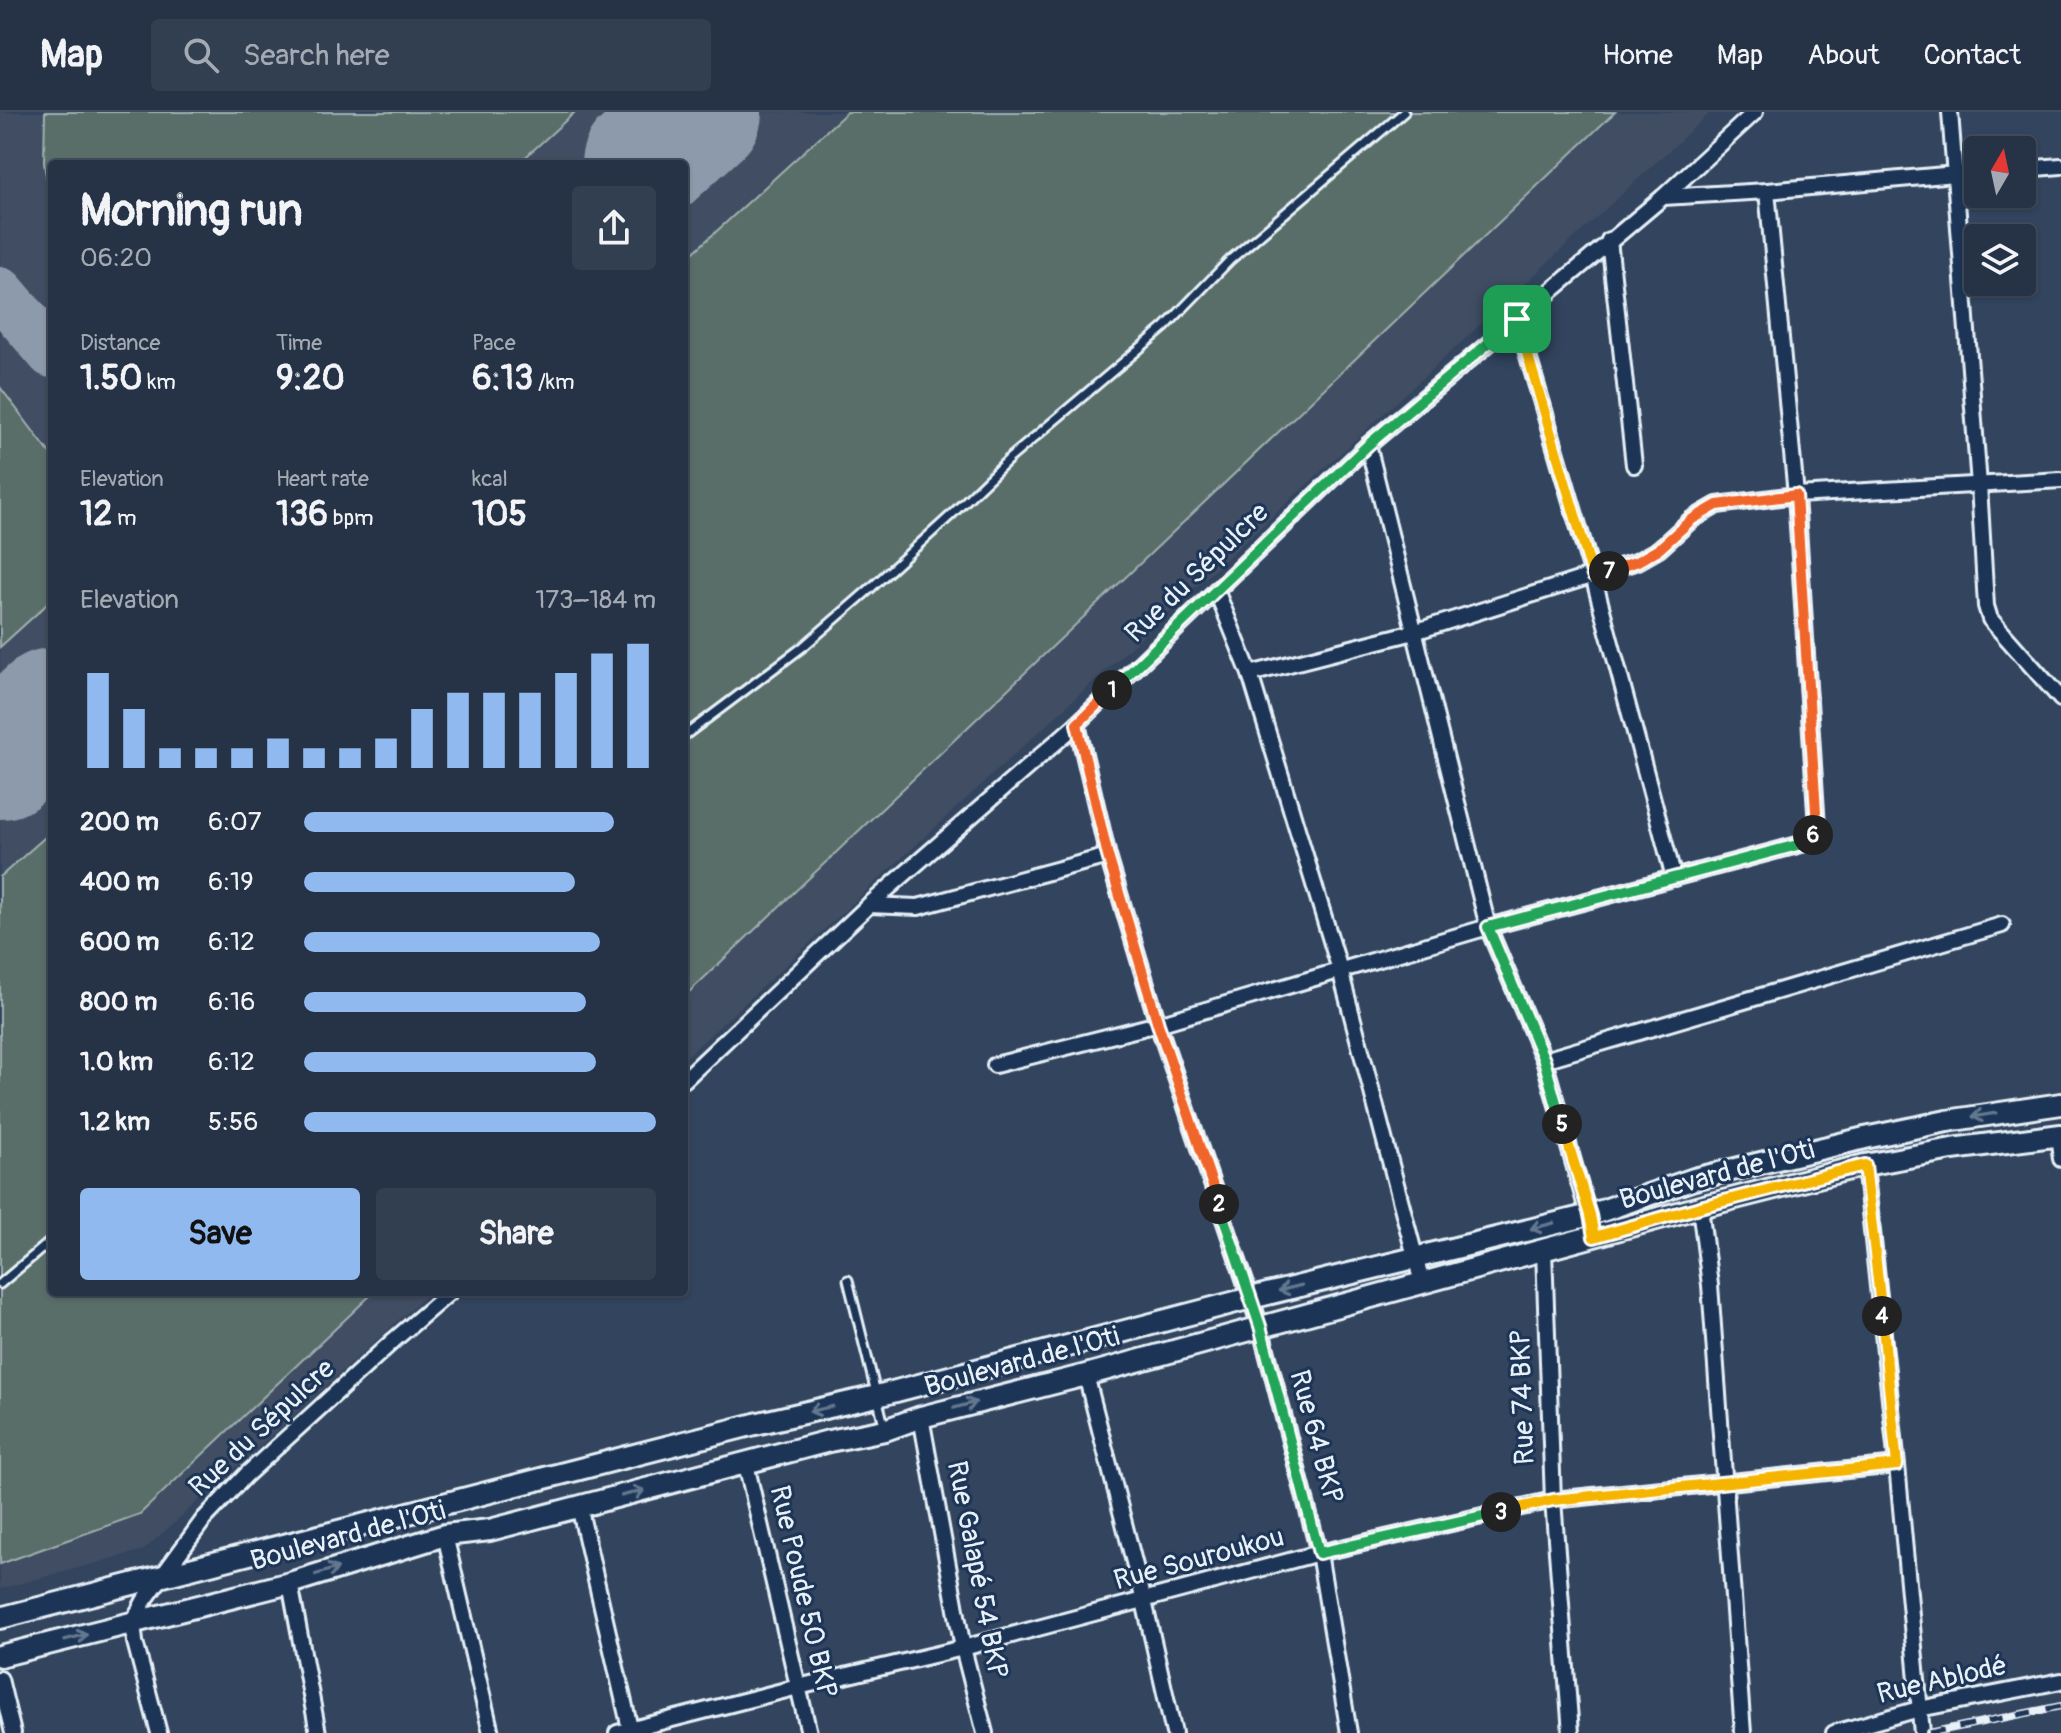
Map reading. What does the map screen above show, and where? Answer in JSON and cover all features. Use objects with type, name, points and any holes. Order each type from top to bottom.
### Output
[{"type":"main road","name":"Boulevard de l'Oti","points":[[0,1618],[1251,1298],[1590,1215],[1694,1179],[1947,1121],[2061,1104]]},
{"type":"main road","points":[[1947,1121],[1952,1149]]},
{"type":"main road","name":"Boulevard de l'Oti","points":[[0,1656],[290,1583],[445,1535],[490,1530],[829,1441],[885,1430],[921,1417],[1865,1165],[1952,1149],[2060,1135]]},
{"type":"street","name":"Rue du Sépulcre","points":[[688,1076],[869,905],[1077,724],[1368,445],[1663,197],[1755,112]]},
{"type":"street","points":[[1950,112],[1986,606],[1990,619],[2061,699]]},
{"type":"street","points":[[2036,168],[2061,166]]},
{"type":"street","points":[[1663,197],[1964,173]]},
{"type":"street","points":[[995,1065],[1158,1024],[1488,927],[1805,843],[1813,836],[1817,828],[1796,495],[1767,191]]},
{"type":"street","points":[[1609,240],[1634,465]]},
{"type":"street","points":[[1517,319],[1593,576],[1674,878]]},
{"type":"street","points":[[1368,445],[1488,927],[1544,1060],[1594,1237]]},
{"type":"street","points":[[1250,674],[1414,632],[1638,561],[1659,549],[1691,520],[1717,505],[1796,495],[2061,480]]},
{"type":"street","points":[[1216,590],[1250,674],[1340,970],[1422,1283]]},
{"type":"street","name":"Rue 64 BKP","points":[[1077,724],[1108,856],[1158,1024],[1260,1326],[1319,1553],[1349,1733]]},
{"type":"street","points":[[869,905],[918,907],[1108,856]]},
{"type":"street","points":[[1544,1060],[2002,925]]},
{"type":"street","points":[[2060,1135],[2061,1159]]},
{"type":"street","points":[[1865,1165],[1922,1733]]},
{"type":"street","points":[[1700,1207],[1710,1285],[1743,1733]]},
{"type":"street","name":"Rue 74 BKP","points":[[1544,1251],[1553,1500],[1571,1733]]},
{"type":"street","name":"Rue du Sépulcre","points":[[133,1622],[144,1601],[204,1519],[246,1475],[445,1296]]},
{"type":"street","points":[[1086,1375],[1174,1733]]},
{"type":"street","name":"Rue Galapé 54 BKP","points":[[921,1417],[963,1648],[985,1733]]},
{"type":"street","name":"Rue Poude 50 BKP","points":[[746,1464],[809,1733]]},
{"type":"street","name":"Rue Souroukou","points":[[626,1732],[963,1648],[1319,1553],[1553,1500],[1897,1465]]},
{"type":"street","points":[[579,1506],[626,1732]]},
{"type":"street","points":[[445,1535],[491,1733]]},
{"type":"street","points":[[290,1583],[318,1733]]},
{"type":"street","points":[[133,1622],[135,1642],[159,1733]]},
{"type":"street","points":[[0,1679],[13,1733]]},
{"type":"street","name":"Rue Ablodé","points":[[1834,1733],[1919,1709],[2061,1681]]},
{"type":"lane","points":[[688,733],[804,646],[949,517],[1010,458],[1165,327],[1230,260],[1404,112]]},
{"type":"lane","points":[[0,1284],[48,1243]]},
{"type":"lane","points":[[848,1280],[885,1430]]},
{"type":"shaded area","points":[[0,112],[1711,112],[688,1055],[688,160],[48,160],[48,1296],[426,1296],[144,1550],[0,1589]]},
{"type":"green space","points":[[45,112],[575,112],[522,160],[48,160],[48,188],[44,163]]},
{"type":"green space","points":[[847,112],[1615,112],[688,993],[688,257]]},
{"type":"green space","points":[[0,387],[48,451],[48,601],[0,647]]},
{"type":"green space","points":[[48,835],[48,1296],[370,1296],[140,1514],[0,1564],[0,877]]},
{"type":"taxiway","points":[[0,292],[48,348]]},
{"type":"runway","points":[[647,160],[700,112]]},
{"type":"runway","points":[[0,757],[48,714]]},
{"type":"railway","points":[[1929,1733],[2061,1706]]},
{"type":"route","points":[[1517,319],[1593,576],[1638,561],[1659,549],[1691,520],[1717,505],[1796,495],[1817,828],[1805,843],[1488,927],[1544,1060],[1594,1237],[1865,1165],[1897,1465],[1553,1500],[1319,1553],[1260,1326],[1158,1024],[1108,856],[1077,724],[1368,445],[1517,319]]}]
